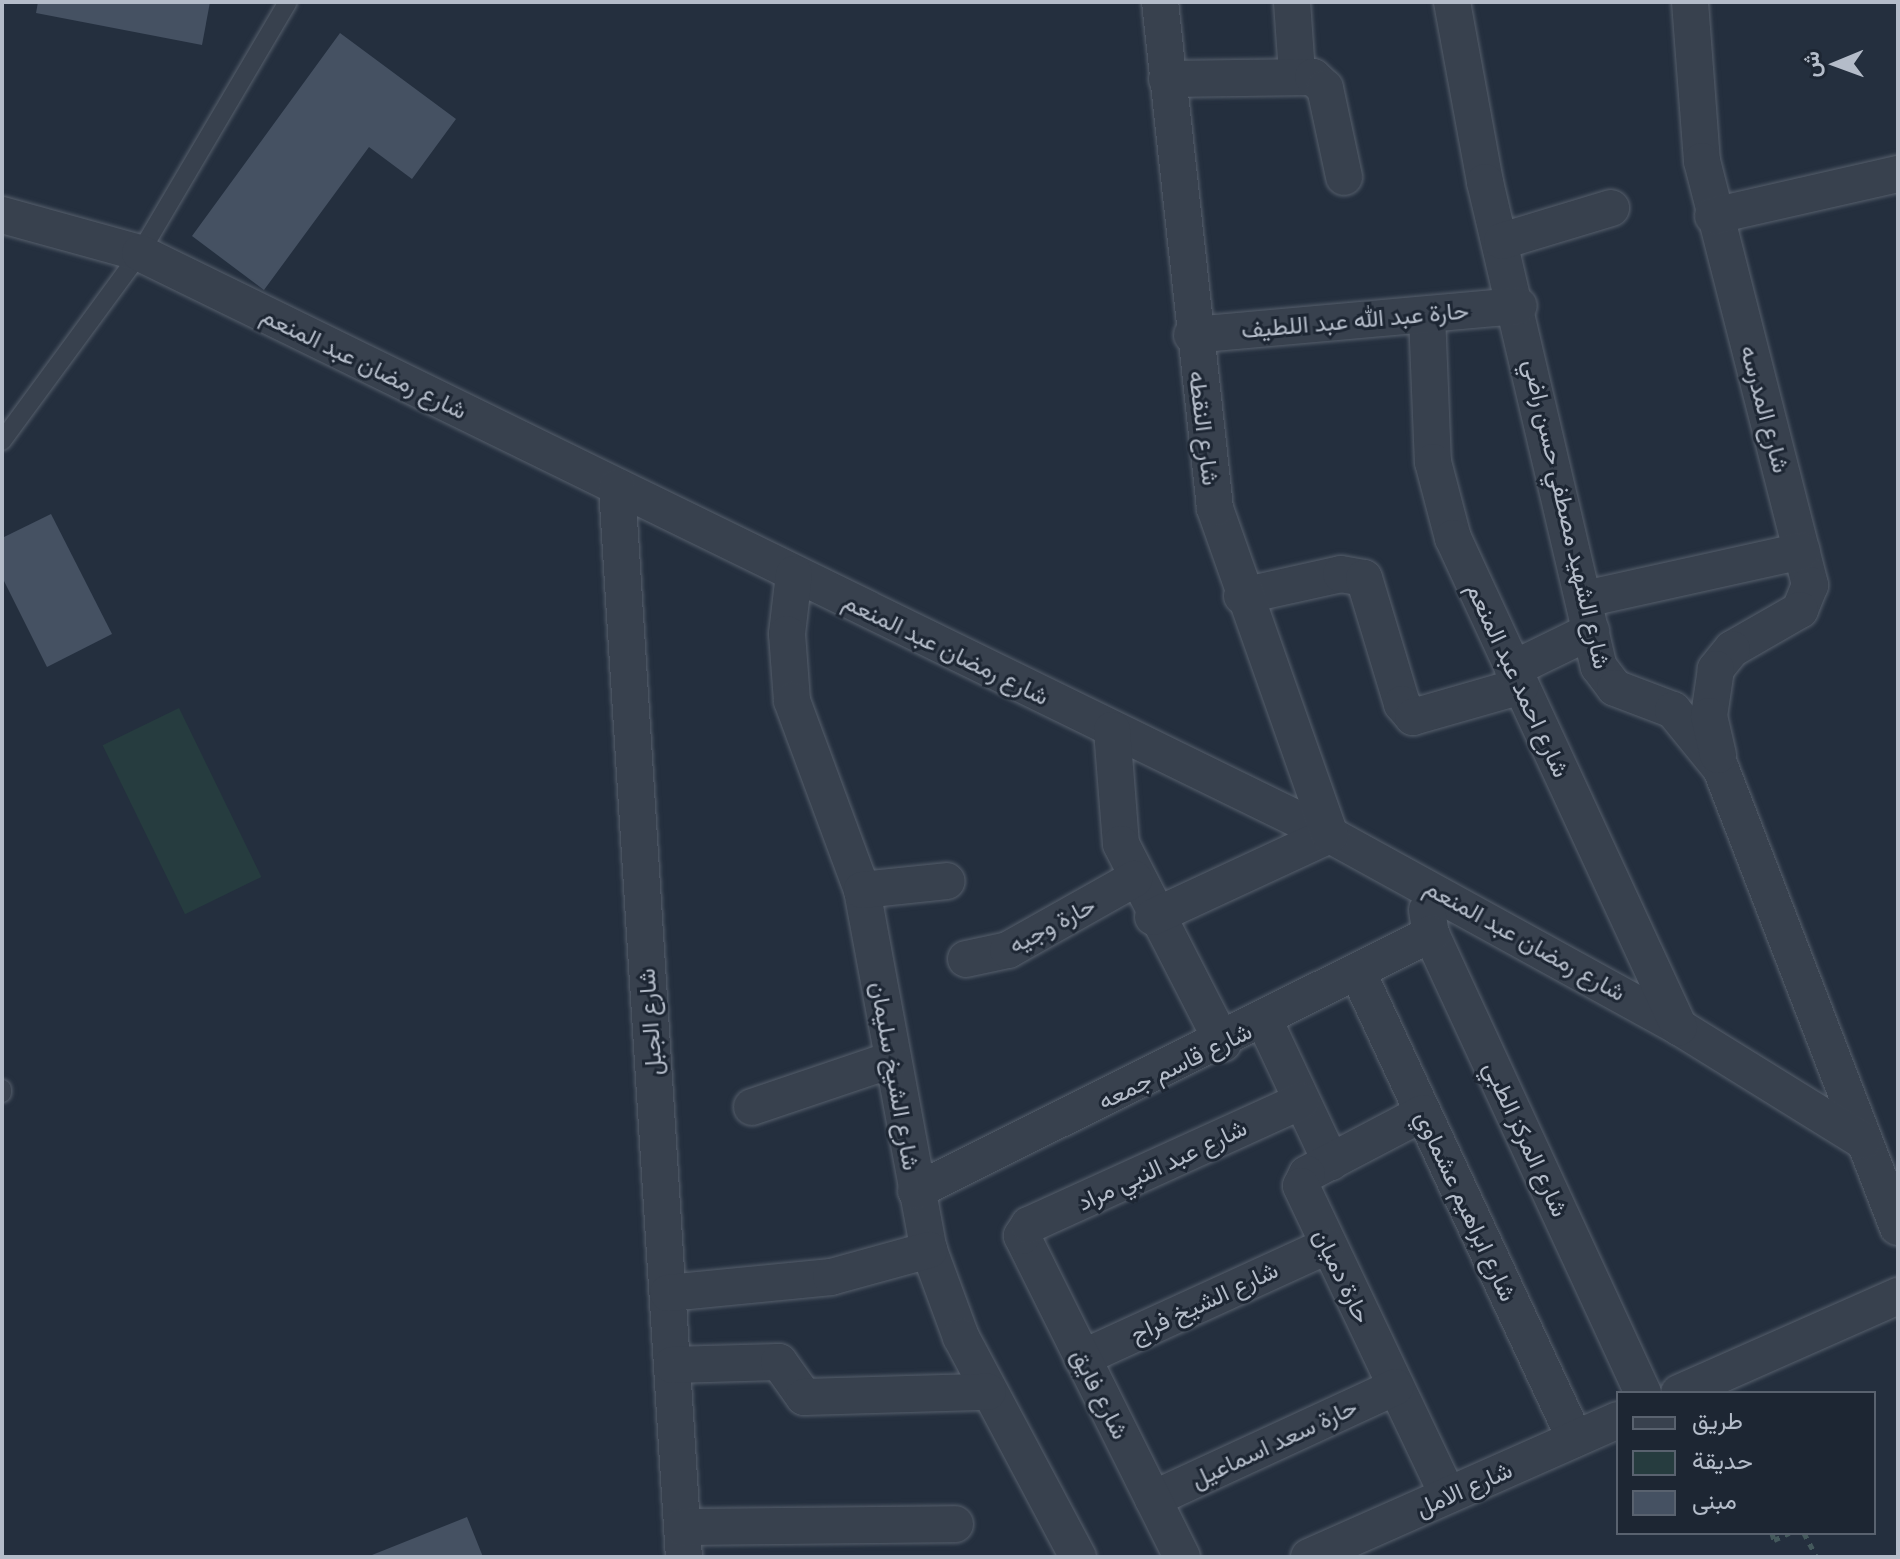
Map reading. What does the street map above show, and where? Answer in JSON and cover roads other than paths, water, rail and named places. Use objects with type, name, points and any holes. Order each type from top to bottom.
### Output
[{"type":"street","name":"شارع النقطه","points":[[1160,2],[1192,335],[1215,508],[1242,596],[1330,835]]},
{"type":"street","points":[[1292,2],[1297,74]]},
{"type":"street","name":"شارع الشهيد مصطفي حسن راضي","points":[[1452,2],[1502,241],[1604,679],[1673,710],[1721,769],[1898,1227]]},
{"type":"street","name":"شارع المدرسه","points":[[1690,2],[1694,106],[1713,216],[1802,551],[1808,600],[1732,649],[1716,669],[1709,716],[1721,769]]},
{"type":"street","points":[[1167,79],[1297,74],[1325,88],[1344,177]]},
{"type":"street","points":[[1713,216],[1898,174]]},
{"type":"street","points":[[1502,241],[1611,208]]},
{"type":"street","name":"شارع رمضان عبد المنعم","points":[[2,215],[140,253],[1330,835],[1422,881],[1679,1027],[1863,1141]]},
{"type":"street","name":"حارة عبد الله عبد اللطيف","points":[[1192,335],[1519,306]]},
{"type":"street","name":"شارع احمد عبد المنعم","points":[[1427,315],[1428,422],[1441,501],[1517,678],[1679,1027]]},
{"type":"street","name":"شارع الجبل","points":[[617,487],[683,1542]]},
{"type":"street","points":[[1242,596],[1341,574],[1364,578],[1402,704],[1413,717],[1517,678],[1588,615],[1802,551]]},
{"type":"street","name":"شارع الشيخ سليمان","points":[[794,574],[787,634],[792,701],[862,890],[891,1060],[929,1250],[988,1392],[1078,1557]]},
{"type":"street","points":[[1112,730],[1113,806],[1134,879],[1223,1043]]},
{"type":"street","points":[[1153,917],[1330,835]]},
{"type":"street","name":"حارة وجيه","points":[[966,959],[1008,950],[1134,879]]},
{"type":"street","points":[[862,890],[947,881]]},
{"type":"street","name":"شارع المركز الطبي","points":[[1422,881],[1431,934],[1642,1391]]},
{"type":"street","name":"شارع قاسم جمعه","points":[[916,1191],[1223,1043],[1431,934]]},
{"type":"street","name":"شارع ابراهيم عشماوي","points":[[1358,973],[1575,1439]]},
{"type":"street","points":[[1265,1022],[1331,1162]]},
{"type":"street","points":[[752,1107],[891,1060]]},
{"type":"street","name":"شارع عبد النبي مراد","points":[[1024,1230],[1301,1101]]},
{"type":"street","name":"حارة دميان","points":[[1423,1113],[1331,1162],[1301,1186],[1448,1495]]},
{"type":"street","name":"شارع فايق","points":[[1024,1230],[1082,1358],[1182,1557]]},
{"type":"street","name":"شارع الشيخ فراج","points":[[1082,1358],[1327,1246]]},
{"type":"street","points":[[668,1293],[831,1277],[929,1250]]},
{"type":"street","points":[[1684,1391],[1898,1296]]},
{"type":"street","points":[[672,1365],[779,1362],[790,1370],[793,1391],[810,1398],[988,1392]]},
{"type":"street","name":"حارة سعد اسماعيل","points":[[1153,1499],[1395,1387]]},
{"type":"street","name":"شارع الامل","points":[[1309,1557],[1616,1421]]},
{"type":"street","points":[[683,1542],[955,1524]]},
{"type":"lane","points":[[2,441],[140,253],[288,2]]}]
